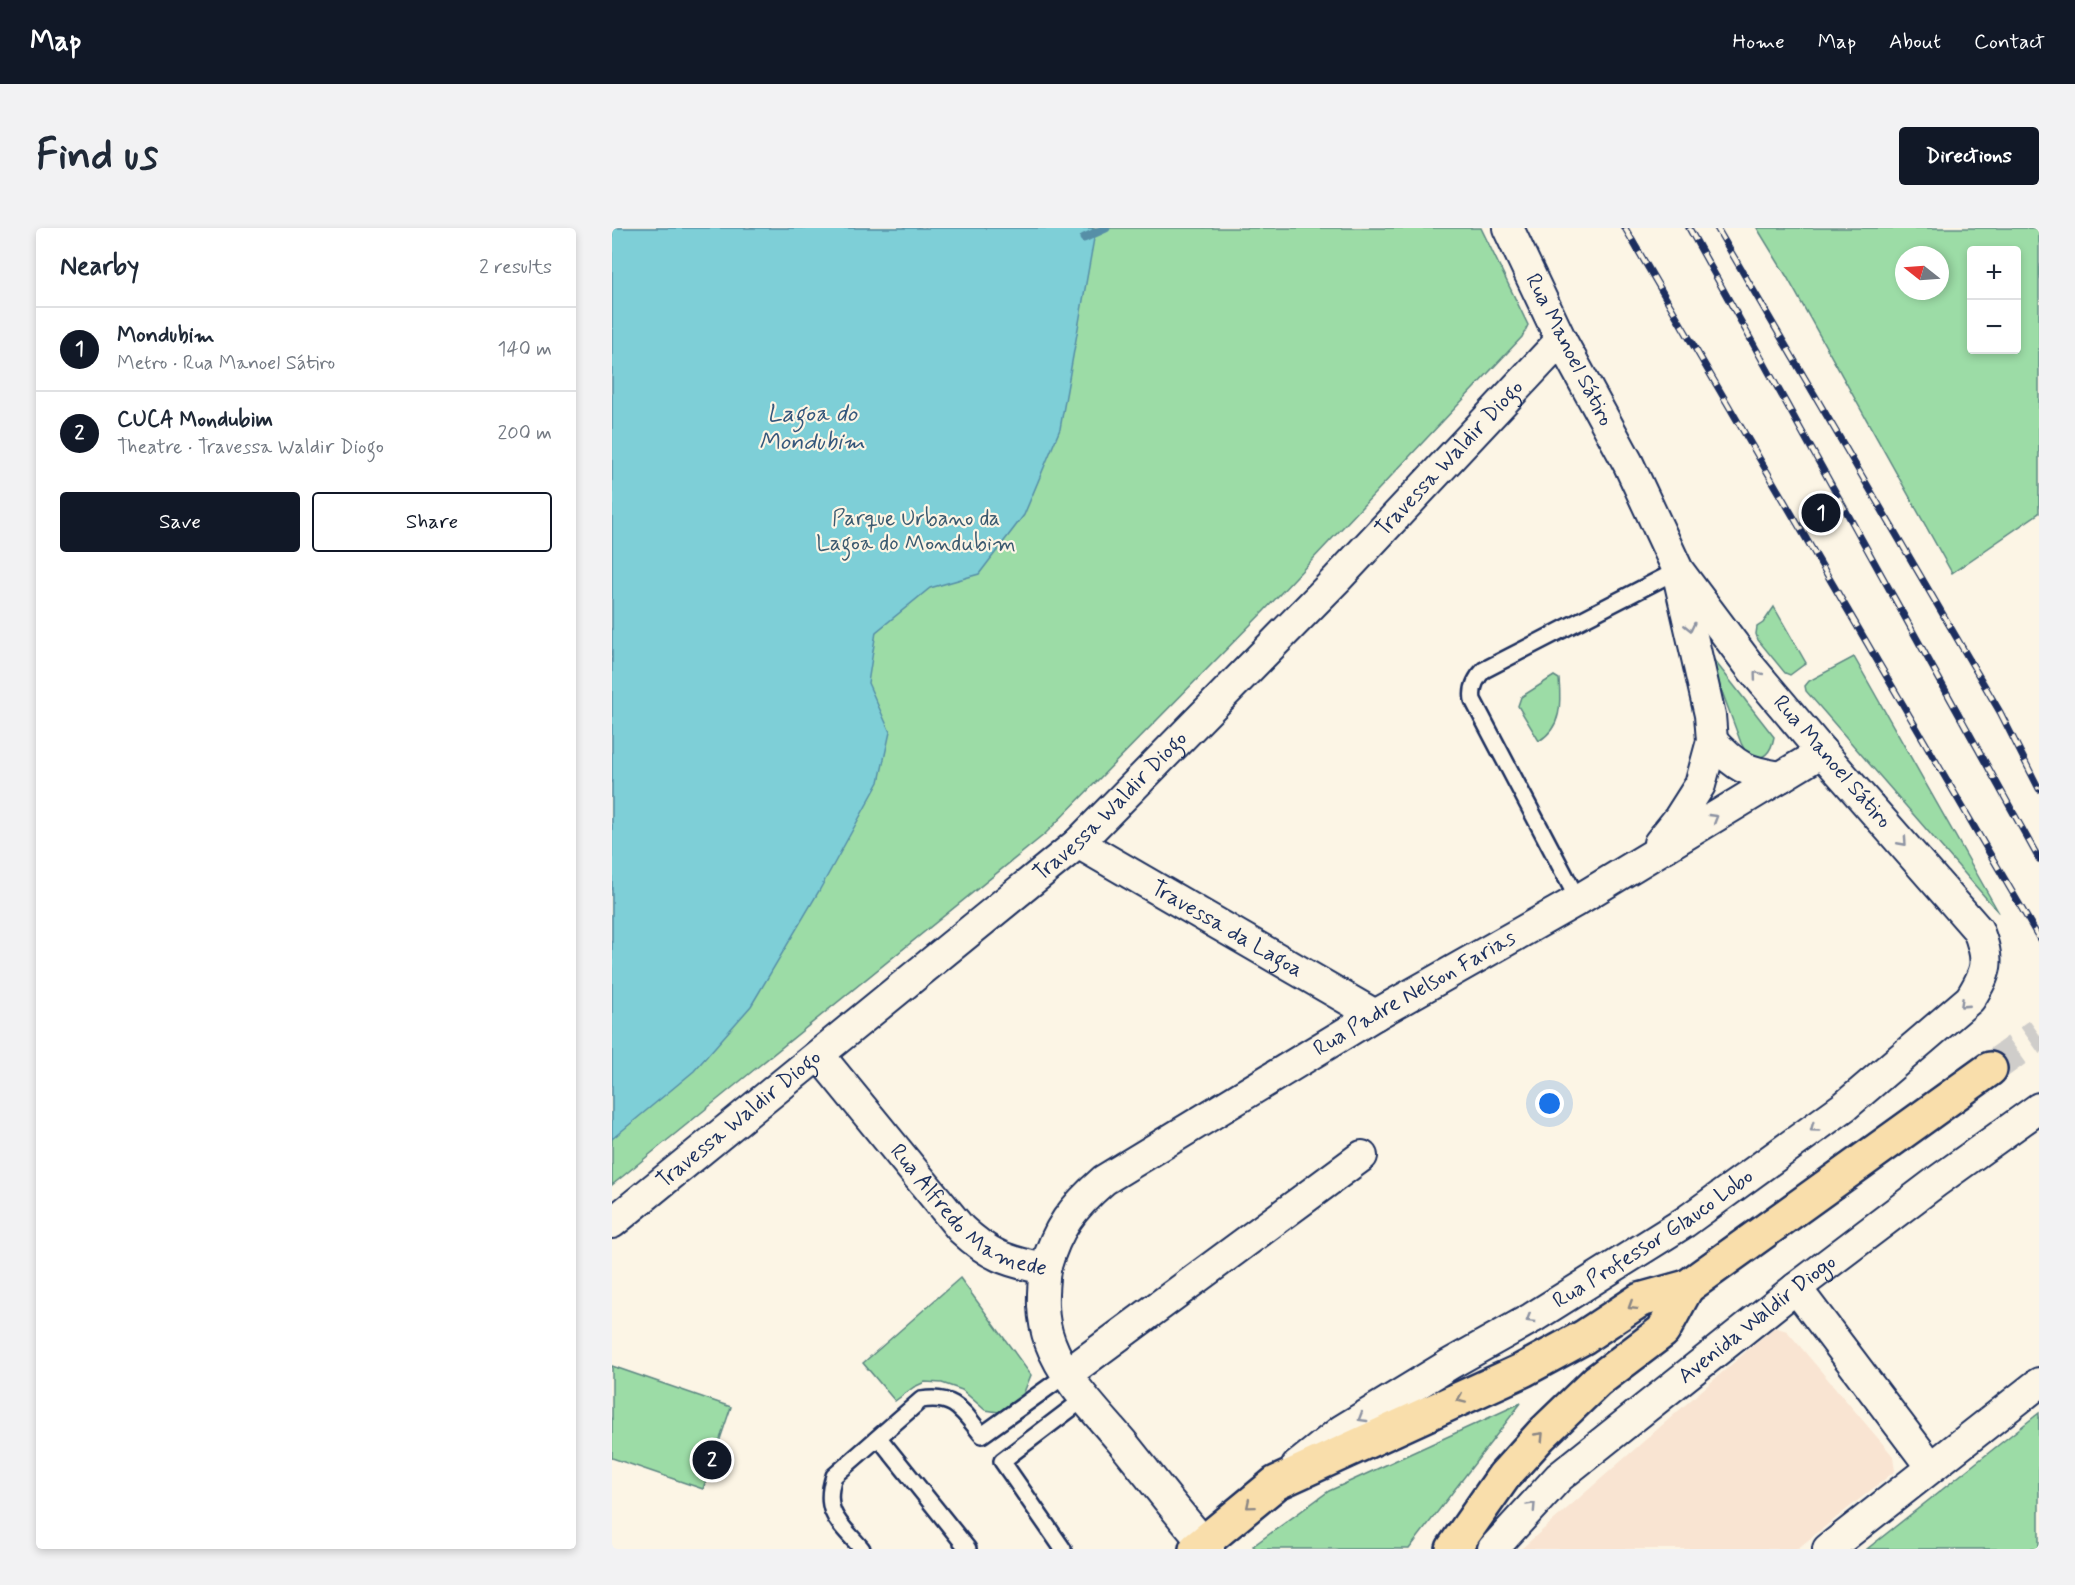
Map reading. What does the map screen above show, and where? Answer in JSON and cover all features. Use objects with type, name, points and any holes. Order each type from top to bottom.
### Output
[{"type":"main road","name":"Rua Professor Glauco Lobo","points":[[1203,1547],[1276,1483],[1523,1370],[1584,1337],[1640,1300],[1687,1287],[1990,1069]]},
{"type":"main road","name":"Rua Professor Glauco Lobo","points":[[1453,1549],[1504,1476],[1541,1435],[1597,1381],[1663,1331],[1687,1287]]},
{"type":"street","name":"Rua Manoel Sátiro","points":[[1508,228],[1561,340],[1628,463],[1677,570],[1710,715],[1712,741],[1700,785],[1679,818],[1646,858]]},
{"type":"street","name":"Travessa Waldir Diogo","points":[[612,1223],[1078,843],[1337,579],[1561,340]]},
{"type":"street","name":"Rua Manoel Sátiro","points":[[1677,570],[1752,669],[1978,930],[1986,952]]},
{"type":"street","points":[[1712,741],[1727,757],[1746,770],[1781,777]]},
{"type":"street","name":"Rua Padre Nelson Farias","points":[[1045,1269],[1052,1243],[1065,1220],[1084,1197],[1104,1180],[1375,1015],[1578,900],[1822,752]]},
{"type":"street","name":"Travessa da Lagoa","points":[[1078,843],[1375,1015]]},
{"type":"street","name":"Rua Professor Glauco Lobo","points":[[1276,1483],[1342,1430],[1450,1364],[1532,1318],[1685,1222],[1845,1106],[1970,999],[1983,978],[1986,952]]},
{"type":"street","name":"Rua Alfredo Mamede","points":[[819,1055],[961,1229],[979,1246],[996,1257],[1045,1269],[1042,1293],[1043,1318],[1049,1341],[1067,1374],[1203,1547]]},
{"type":"street","name":"Avenida Waldir Diogo","points":[[1492,1549],[1559,1477],[1796,1288],[1936,1182],[2039,1108]]},
{"type":"street","points":[[1067,1374],[1362,1156]]},
{"type":"street","points":[[1796,1288],[1931,1467]]},
{"type":"street","points":[[1828,1549],[2039,1383]]},
{"type":"lane","points":[[1578,900],[1473,700],[1473,685],[1484,670],[1677,570]]},
{"type":"lane","points":[[862,1549],[833,1515],[829,1492],[834,1476],[921,1400],[944,1399],[959,1407],[982,1436],[1067,1374]]},
{"type":"lane","points":[[1063,1549],[1002,1461],[1085,1398]]},
{"type":"lane","points":[[879,1438],[968,1549]]},
{"type":"shaded area","points":[[1774,1327],[1787,1331],[1893,1456],[1895,1471],[1797,1549],[1521,1549]]},
{"type":"green space","name":"Parque Urbano da Lagoa do Mondubim","points":[[612,228],[1481,228],[1528,325],[1522,337],[1264,611],[1045,834],[612,1185]]},
{"type":"green space","points":[[1757,228],[2039,228],[2039,513],[1952,573],[1787,277]]},
{"type":"green space","points":[[1774,607],[1806,663],[1790,675],[1785,673],[1758,640],[1756,634],[1757,627],[1763,623]]},
{"type":"green space","points":[[1707,651],[1774,737],[1766,754],[1758,757],[1748,756]]},
{"type":"green space","points":[[1854,657],[1999,913],[1806,691],[1805,686],[1809,681]]},
{"type":"green space","points":[[1554,676],[1559,679],[1558,714],[1552,729],[1539,741],[1518,706],[1521,697]]},
{"type":"green space","points":[[960,1278],[1031,1375],[1020,1402],[999,1412],[985,1410],[962,1390],[942,1383],[925,1382],[895,1401],[863,1363]]},
{"type":"green space","points":[[612,1366],[731,1407],[703,1489],[612,1458]]},
{"type":"green space","points":[[1521,1403],[1409,1549],[1257,1549],[1253,1546],[1329,1491]]},
{"type":"green space","points":[[2039,1413],[2039,1549],[1867,1549]]},
{"type":"water","name":"Lagoa do Mondubim","points":[[612,228],[1092,228],[1095,233],[1060,429],[1024,515],[979,574],[930,588],[876,632],[868,683],[890,732],[879,782],[819,891],[751,1006],[694,1071],[612,1139]]},
{"type":"waterway","points":[[1084,238],[1106,228]]},
{"type":"tunnel","points":[[1990,1069],[2039,1034]]},
{"type":"railway","points":[[1625,228],[2039,938]]},
{"type":"railway","points":[[1689,228],[2039,859]]},
{"type":"railway","points":[[1717,228],[2000,712],[2039,789]]},
{"type":"place","name":"Mondubim","points":[[1821,513]]},
{"type":"place","name":"CUCA Mondubim","points":[[712,1460]]}]
